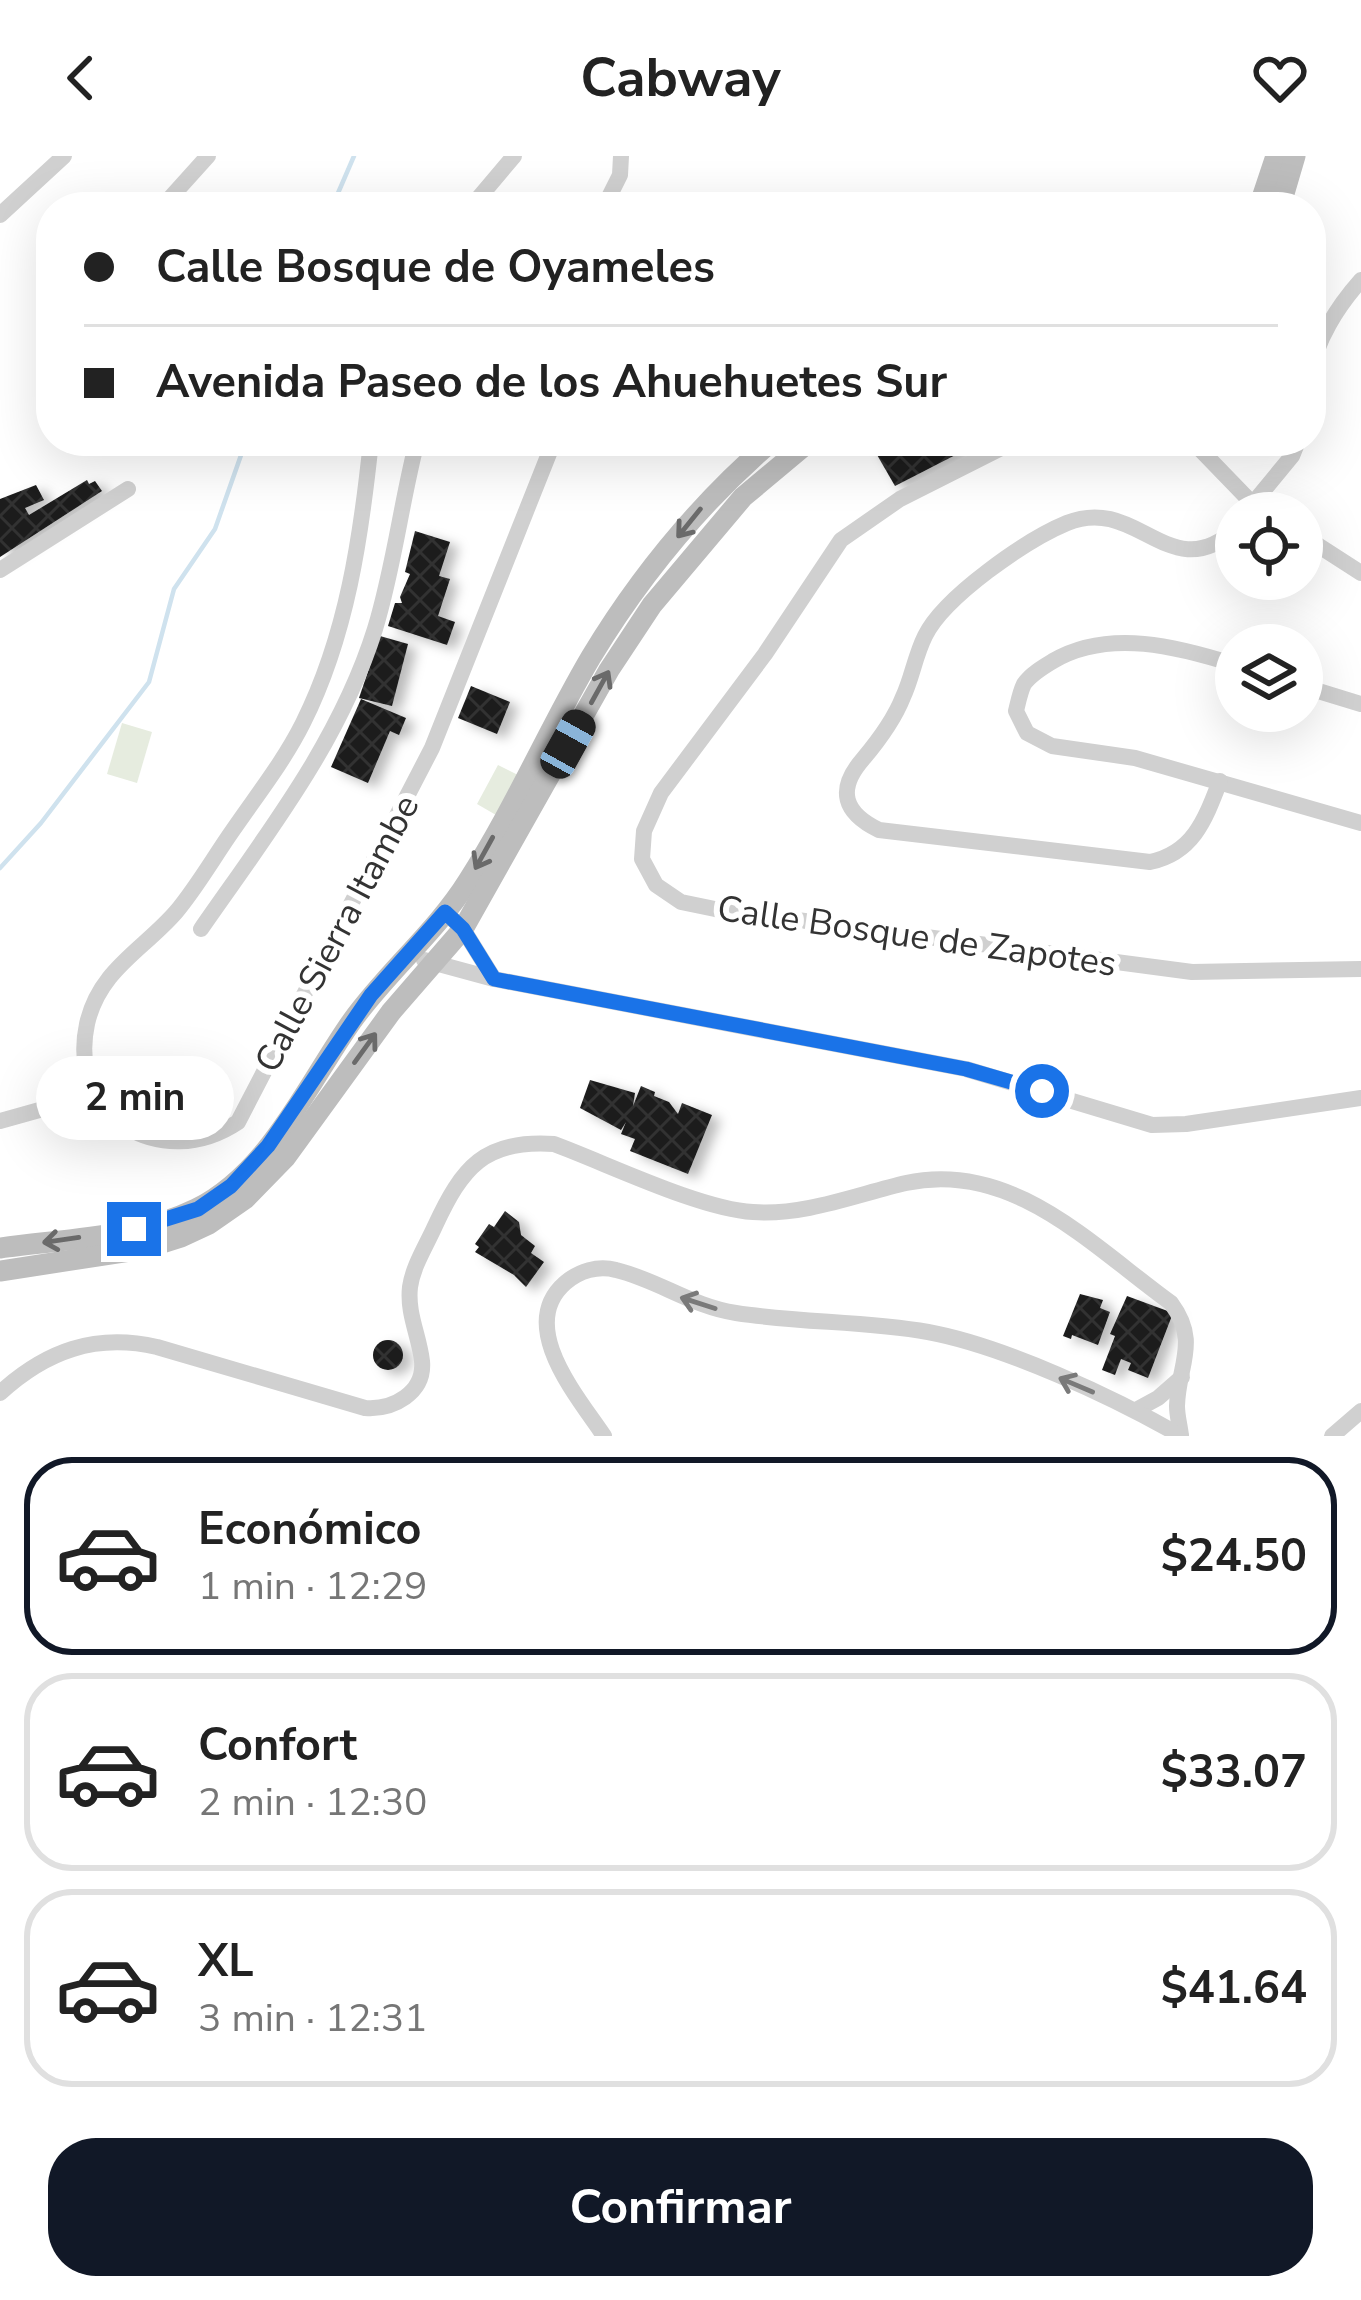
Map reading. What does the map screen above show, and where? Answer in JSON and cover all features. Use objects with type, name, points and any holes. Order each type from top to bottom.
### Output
[{"type":"street","points":[[0,215],[64,156]]},
{"type":"street","points":[[176,192],[208,156]]},
{"type":"street","points":[[487,186],[497,156]]},
{"type":"street","points":[[482,192],[514,156]]},
{"type":"street","points":[[612,192],[622,156]]},
{"type":"street","points":[[1263,192],[1276,156]]},
{"type":"street","points":[[1284,192],[1295,156]]},
{"type":"street","points":[[1326,332],[1361,280]]},
{"type":"street","points":[[0,1121],[93,1095],[86,1028],[102,986],[131,950],[175,913],[283,758],[310,707],[357,563],[368,456]]},
{"type":"street","points":[[201,929],[300,788],[355,680],[391,572],[414,456]]},
{"type":"street","name":"Calle Sierra Itambe","points":[[93,1095],[130,1130],[166,1141],[204,1138],[238,1122],[432,748],[548,456]]},
{"type":"street","points":[[0,1248],[134,1229],[198,1209],[231,1186],[268,1146],[351,1023],[468,882],[592,656],[634,594],[693,516],[755,456]]},
{"type":"street","points":[[0,1271],[143,1249],[209,1224],[245,1198],[285,1158],[392,1012],[463,929],[609,670],[652,605],[742,497],[792,456]]},
{"type":"street","name":"Calle Bosque de Zapotes","points":[[986,456],[899,500],[841,540],[754,670],[661,793],[644,831],[642,859],[656,885],[682,902],[715,909],[1192,972],[1361,969]]},
{"type":"street","points":[[1205,456],[1235,492]]},
{"type":"street","points":[[1261,492],[1292,456]]},
{"type":"street","points":[[0,570],[128,489]]},
{"type":"street","points":[[1215,546],[1192,552],[1172,548],[1128,523],[1090,516],[1044,536],[942,608],[926,634],[892,721],[852,771],[847,788],[848,804],[859,820],[880,830],[1150,862],[1172,857],[1190,842],[1220,782]]},
{"type":"street","points":[[1323,549],[1361,573]]},
{"type":"street","points":[[1215,660],[1164,647],[1093,645],[1064,654],[1039,670],[1024,685],[1016,711],[1027,733],[1052,746],[1136,758],[1361,823]]},
{"type":"street","points":[[1323,692],[1361,704]]},
{"type":"street","points":[[445,912],[463,929],[494,979]]},
{"type":"street","points":[[409,951],[431,965],[494,979],[966,1069],[1151,1125],[1361,1098]]},
{"type":"street","points":[[0,1393],[52,1355],[87,1344],[123,1341],[365,1408],[392,1406],[414,1389],[421,1372],[410,1289],[416,1265],[454,1184],[490,1155],[541,1143],[715,1204],[753,1212],[792,1210],[930,1179],[976,1181],[1023,1196],[1171,1303],[1183,1319],[1187,1338],[1177,1406],[1181,1436]]},
{"type":"street","points":[[603,1436],[566,1376],[547,1329],[549,1308],[560,1288],[598,1268],[620,1271],[696,1304],[735,1313],[924,1331],[961,1339],[1136,1410],[1181,1436]]},
{"type":"street","points":[[1136,1410],[1182,1376]]},
{"type":"street","points":[[1333,1436],[1361,1412]]},
{"type":"shaded area","points":[[122,723],[152,732],[137,783],[107,774]]},
{"type":"shaded area","points":[[498,765],[518,775],[496,815],[477,804]]},
{"type":"building","points":[[878,456],[953,456],[895,486]]},
{"type":"building","points":[[87,480],[89,484],[95,481],[102,491],[0,557],[0,499],[36,485],[44,500],[25,508],[29,515]]},
{"type":"building","points":[[415,531],[450,542],[439,576],[450,579],[438,616],[455,622],[447,645],[388,626],[395,603],[402,603]]},
{"type":"building","points":[[380,636],[408,644],[392,706],[359,698]]},
{"type":"building","points":[[471,686],[510,702],[497,734],[458,718]]},
{"type":"building","points":[[361,699],[406,718],[399,735],[390,731],[368,783],[331,767]]},
{"type":"building","points":[[590,1080],[635,1093],[633,1106],[641,1086],[669,1102],[678,1114],[682,1103],[712,1115],[688,1174],[630,1151],[635,1139],[621,1134],[626,1122],[621,1130],[580,1108]]},
{"type":"building","points":[[505,1211],[535,1246],[531,1253],[544,1262],[526,1287],[475,1252],[489,1224],[494,1227]]},
{"type":"building","points":[[1080,1294],[1103,1300],[1100,1308],[1110,1312],[1098,1345],[1063,1336]]},
{"type":"building","points":[[1127,1296],[1173,1313],[1148,1378],[1128,1370],[1131,1363],[1121,1359],[1115,1375],[1102,1370],[1115,1336],[1110,1334]]},
{"type":"building","points":[[388,1340],[399,1344],[403,1355],[399,1366],[388,1370],[377,1366],[373,1355],[377,1344]]},
{"type":"waterway","points":[[338,192],[354,156]]},
{"type":"waterway","points":[[0,868],[41,823],[149,682],[174,589],[215,529],[241,456]]},
{"type":"route","points":[[134,1229],[198,1209],[231,1186],[268,1146],[371,995],[445,912],[463,929],[494,979],[966,1069],[1042,1091]]}]
